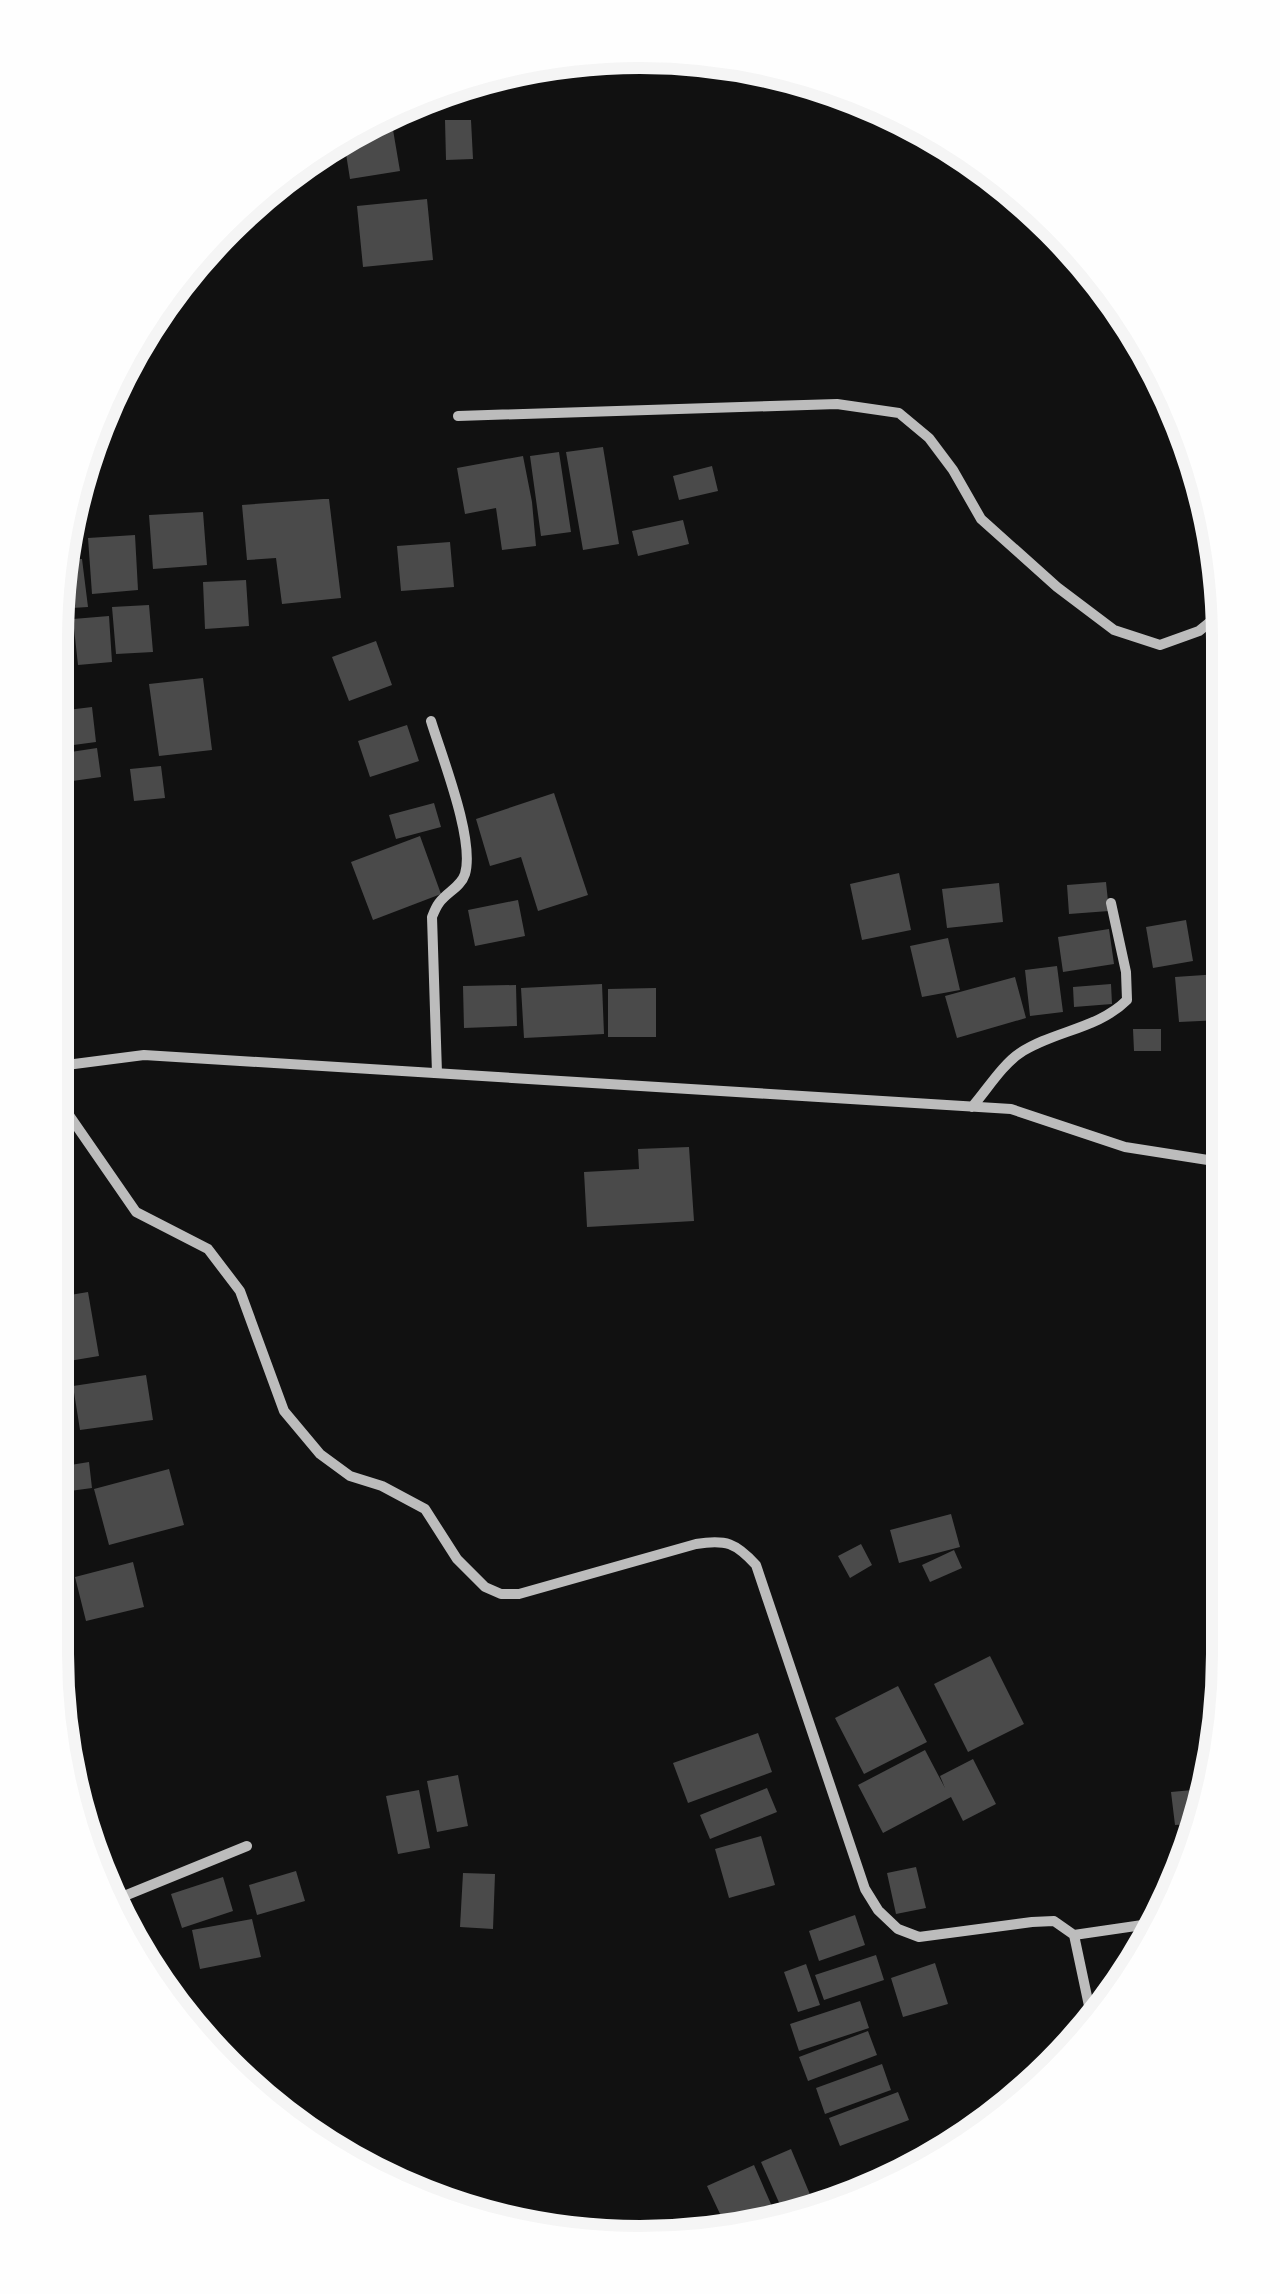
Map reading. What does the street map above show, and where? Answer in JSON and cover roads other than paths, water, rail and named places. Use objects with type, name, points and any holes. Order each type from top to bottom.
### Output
[{"type":"street","points":[[458,416],[837,404],[899,413],[929,438],[982,519],[1057,587],[1114,630],[1160,644],[1199,632],[1211,621]]},
{"type":"street","points":[[431,722],[464,830],[466,860],[461,882],[439,902],[432,917],[437,1073]]},
{"type":"street","points":[[972,1106],[1017,1054],[1114,1013],[1127,1000],[1126,972],[1111,903]]},
{"type":"street","points":[[68,1065],[144,1055],[1011,1109],[1125,1147],[1212,1161]]},
{"type":"street","points":[[68,1114],[136,1212],[208,1249],[240,1291],[284,1411],[320,1454],[350,1476],[382,1486],[426,1508],[457,1559],[485,1587],[501,1594],[519,1594],[696,1544],[718,1540],[740,1547],[756,1565],[866,1889],[878,1910],[898,1929],[920,1938],[1054,1921],[1074,1935],[1090,2008]]},
{"type":"street","points":[[122,1896],[248,1846]]},
{"type":"street","points":[[1074,1935],[1144,1925]]}]
